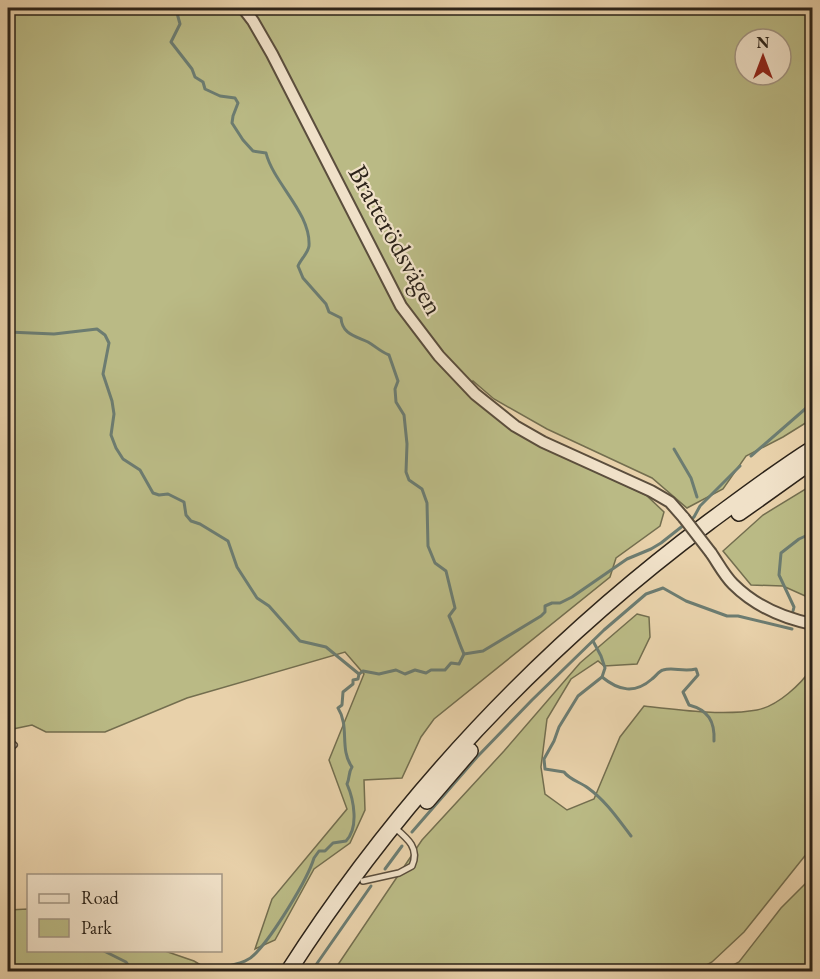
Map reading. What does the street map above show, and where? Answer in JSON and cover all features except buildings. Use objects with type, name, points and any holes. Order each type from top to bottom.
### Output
[{"type":"main road","points":[[300,972],[396,829],[440,769],[476,729],[561,644],[652,564],[759,485],[813,449]]},
{"type":"main road","points":[[288,972],[355,875],[498,720],[568,651],[660,572],[764,494],[813,462]]},
{"type":"street","name":"Bratterödsvägen","points":[[243,8],[272,54],[401,306],[439,356],[475,394],[515,426],[543,442],[651,491],[670,502],[711,553],[732,584],[755,602],[787,619],[813,624]]},
{"type":"lane","points":[[8,740],[14,745]]},
{"type":"lane","points":[[363,880],[399,873],[412,866],[416,854],[413,846],[396,829]]},
{"type":"green space","points":[[8,8],[812,8],[812,419],[746,456],[723,489],[687,508],[652,478],[547,429],[494,399],[473,381],[467,394],[540,446],[646,495],[664,512],[660,526],[616,558],[610,577],[434,719],[421,737],[402,778],[364,780],[365,810],[350,843],[314,869],[275,940],[255,949],[272,899],[347,809],[329,760],[364,674],[345,652],[187,698],[105,732],[46,732],[32,725],[8,730]]},
{"type":"green space","points":[[812,485],[812,599],[783,586],[751,585],[723,551],[763,515]]},
{"type":"green space","points":[[637,614],[649,617],[650,637],[637,664],[604,666],[598,661],[571,679],[547,719],[541,767],[545,794],[567,810],[594,799],[620,737],[644,706],[686,711],[744,712],[757,710],[773,704],[788,694],[812,668],[812,847],[744,932],[712,962],[694,972],[333,972],[422,840],[504,751],[580,663]]},
{"type":"green space","points":[[812,877],[812,971],[722,971],[739,962],[781,908]]},
{"type":"green space","points":[[27,909],[27,952],[168,952],[194,961],[211,971],[8,971],[8,910]]},
{"type":"waterway","points":[[170,8],[177,13],[180,24],[171,42],[192,69],[195,77],[203,82],[205,89],[220,96],[235,98],[238,103],[232,123],[253,151],[266,153],[276,176],[304,222],[309,246],[298,266],[303,278],[326,304],[329,312],[341,318],[347,331],[389,355],[398,381],[395,389],[396,402],[404,415],[407,444],[406,472],[409,480],[422,489],[427,503],[428,546],[435,563],[446,571],[455,608],[449,616],[464,654]]},
{"type":"waterway","points":[[8,332],[54,334],[97,329],[105,335],[109,343],[103,374],[114,414],[111,435],[123,459],[140,470],[153,493],[168,494],[184,502],[186,515],[191,521],[228,541],[237,567],[257,598],[269,606],[300,641],[326,647],[359,674]]},
{"type":"waterway","points":[[751,456],[812,403]]},
{"type":"waterway","points":[[674,449],[691,478],[697,497]]},
{"type":"waterway","points":[[222,972],[222,968],[248,960],[256,953],[289,907],[319,851],[325,851],[333,843],[346,841],[353,829],[352,798],[347,784],[352,767],[346,753],[342,715],[338,708],[342,705],[343,692],[353,684],[353,680],[358,679],[359,674],[363,671],[379,674],[396,670],[405,674],[415,670],[426,673],[431,670],[445,670],[451,663],[459,664],[464,654],[483,651],[541,616],[545,612],[545,606],[560,603],[572,597],[627,559],[661,543],[694,517],[700,506],[740,466]]},
{"type":"waterway","points":[[793,611],[794,607],[779,575],[781,553],[799,539],[812,533]]},
{"type":"waterway","points":[[412,832],[477,757],[532,700],[604,630],[646,594],[663,588],[686,601],[727,616],[738,616],[792,629]]},
{"type":"waterway","points":[[593,641],[605,668],[602,677],[578,696],[559,727],[544,759],[545,769],[564,772],[588,788],[606,804],[631,836]]},
{"type":"waterway","points":[[602,677],[621,688],[633,689],[646,684],[663,670],[696,669],[698,675],[683,692],[689,705],[696,707],[709,717],[712,722],[714,741]]},
{"type":"waterway","points":[[385,869],[402,846]]},
{"type":"waterway","points":[[311,972],[371,886]]},
{"type":"waterway","points":[[106,952],[126,962],[133,972]]}]
